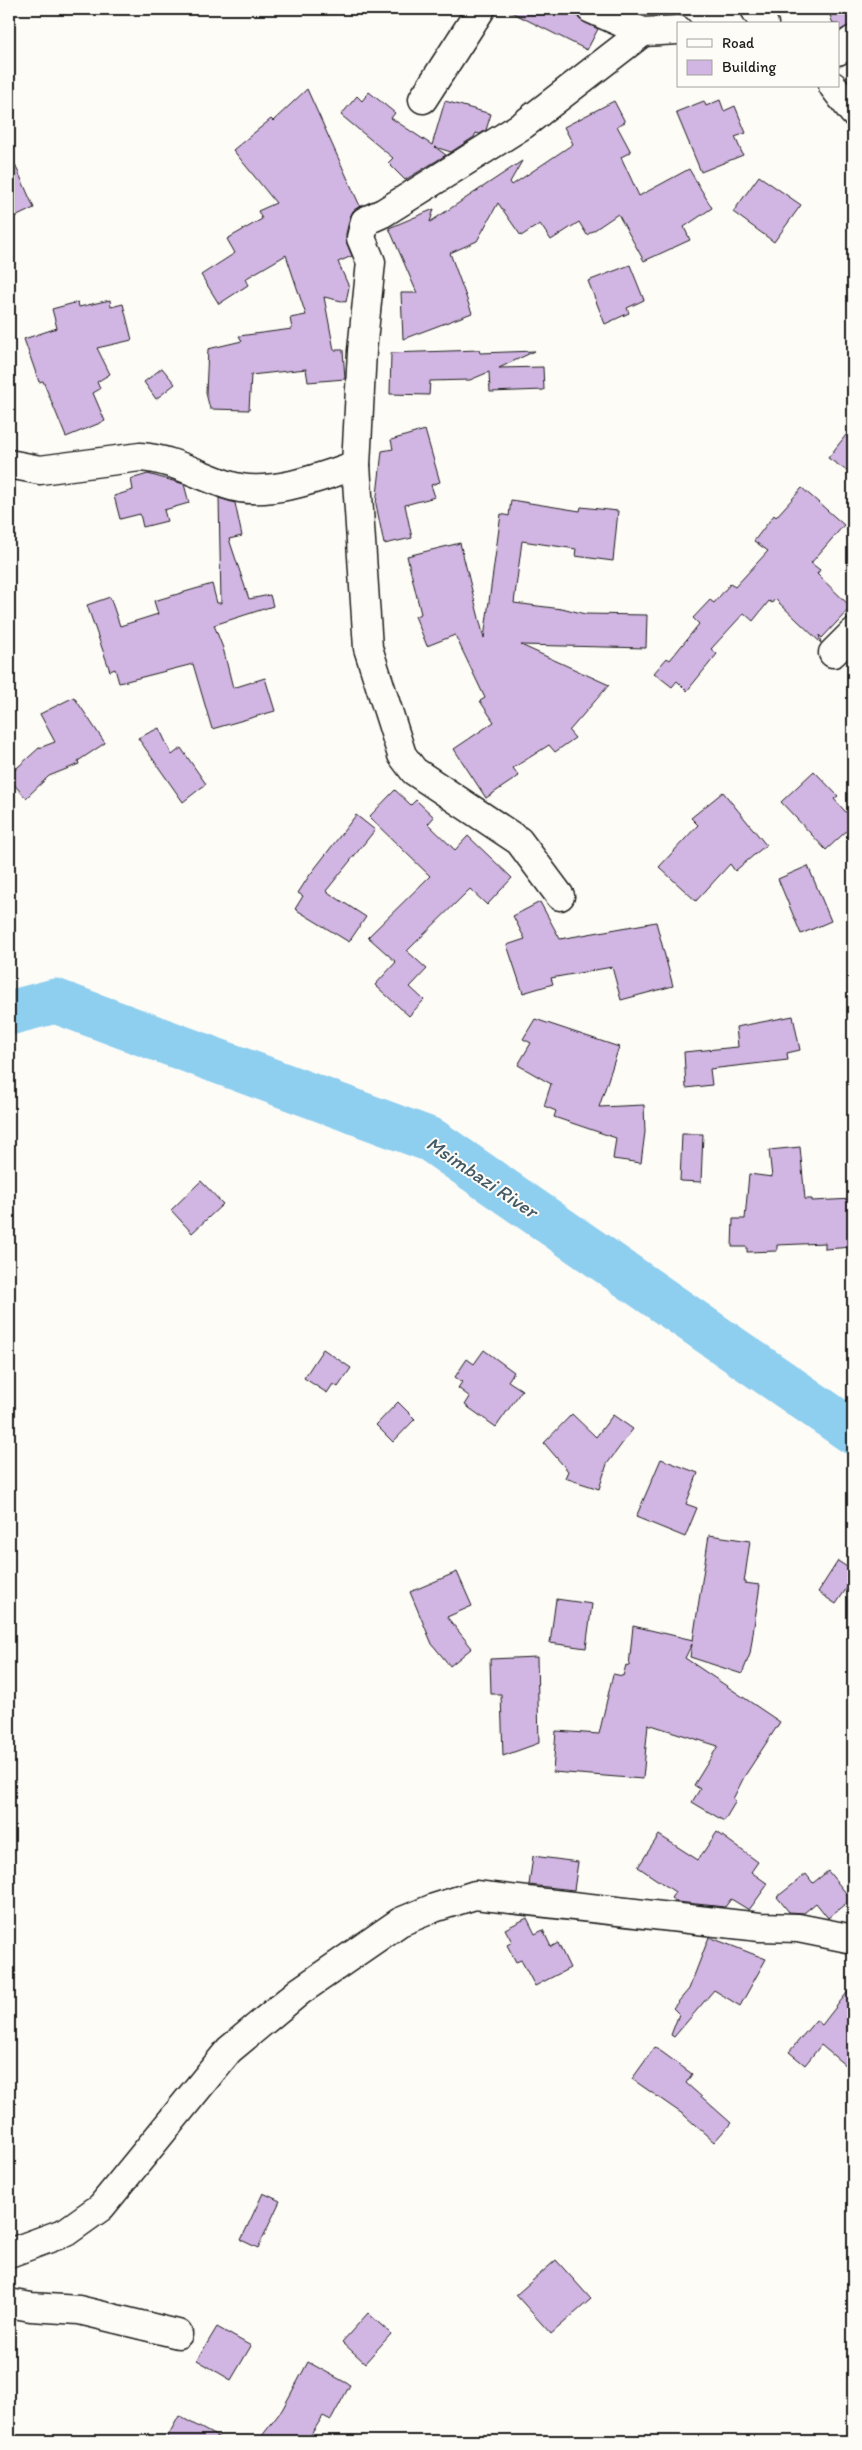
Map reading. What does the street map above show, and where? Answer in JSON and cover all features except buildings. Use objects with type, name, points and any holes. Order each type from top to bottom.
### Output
[{"type":"street","points":[[423,99],[481,9]]},
{"type":"street","points":[[591,9],[643,32],[677,30]]},
{"type":"street","points":[[755,9],[763,22]]},
{"type":"street","points":[[560,896],[519,841],[428,782],[414,770],[402,755],[368,648],[356,465],[362,351],[371,262],[361,238],[364,221],[383,213],[523,125],[643,32]]},
{"type":"street","points":[[840,49],[853,40]]},
{"type":"street","points":[[835,88],[853,112]]},
{"type":"street","points":[[9,464],[40,470],[140,457],[151,458],[165,460],[243,489],[284,486],[326,476],[356,465]]},
{"type":"street","points":[[833,653],[853,633]]},
{"type":"street","points":[[9,2253],[66,2232],[101,2206],[228,2050],[300,1990],[354,1952],[400,1922],[434,1908],[475,1895],[760,1926],[798,1928],[853,1939]]},
{"type":"street","points":[[9,2303],[31,2307],[79,2310],[178,2334]]},
{"type":"waterway","name":"Msimbazi River","points":[[9,1013],[55,1001],[431,1140],[853,1432]]}]
